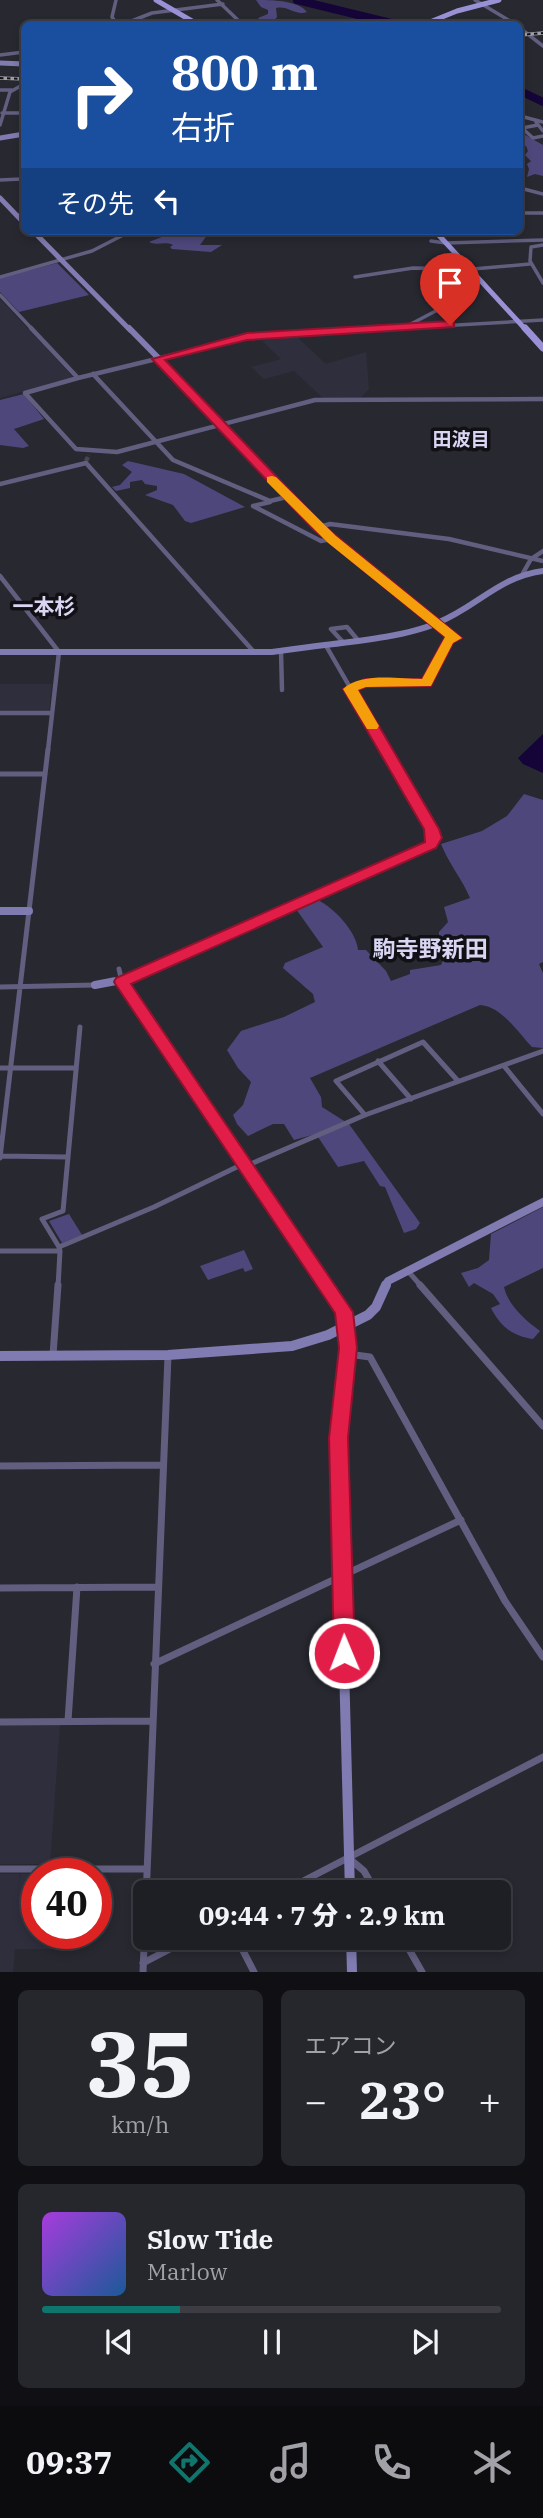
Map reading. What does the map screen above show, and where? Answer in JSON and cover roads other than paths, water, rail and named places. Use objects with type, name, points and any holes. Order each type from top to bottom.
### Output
[{"type":"main road","points":[[156,0],[192,21]]},
{"type":"main road","points":[[432,21],[477,2],[499,0]]},
{"type":"main road","points":[[439,235],[543,348]]},
{"type":"street","points":[[115,21],[112,17],[116,0]]},
{"type":"street","points":[[217,0],[239,21]]},
{"type":"street","points":[[477,2],[510,21]]},
{"type":"street","points":[[132,21],[173,10],[223,4]]},
{"type":"street","points":[[523,30],[543,46]]},
{"type":"street","points":[[0,55],[21,52]]},
{"type":"street","points":[[0,63],[21,64]]},
{"type":"street","points":[[0,90],[12,90],[21,86]]},
{"type":"street","points":[[0,125],[1,115],[12,90]]},
{"type":"street","points":[[1,115],[21,113]]},
{"type":"street","points":[[523,116],[543,122]]},
{"type":"street","points":[[535,119],[543,131]]},
{"type":"street","points":[[523,128],[538,125]]},
{"type":"street","points":[[523,129],[533,138],[543,136]]},
{"type":"street","points":[[0,138],[21,134]]},
{"type":"street","points":[[0,180],[21,179]]},
{"type":"street","points":[[523,189],[543,194]]},
{"type":"street","points":[[0,198],[21,220]]},
{"type":"street","points":[[523,213],[543,213]]},
{"type":"street","points":[[37,235],[223,424],[287,497],[331,539],[455,638],[448,640],[429,681],[365,683],[350,689]]},
{"type":"street","points":[[0,277],[102,248],[124,235]]},
{"type":"street","points":[[431,241],[543,242]]},
{"type":"street","points":[[543,242],[529,248],[530,264],[543,283]]},
{"type":"street","points":[[355,277],[413,268],[470,269],[530,264]]},
{"type":"street","points":[[405,327],[470,293],[470,269]]},
{"type":"street","points":[[0,295],[78,378]]},
{"type":"street","points":[[543,320],[247,337],[25,393],[73,447],[89,453],[117,452],[315,400],[543,399]]},
{"type":"street","points":[[93,374],[179,463],[271,502]]},
{"type":"street","points":[[0,484],[86,462],[254,652]]},
{"type":"street","points":[[287,497],[253,506],[321,541],[331,539]]},
{"type":"street","points":[[319,527],[330,524],[429,535],[543,561]]},
{"type":"street","points":[[523,573],[531,559],[543,551]]},
{"type":"street","points":[[0,652],[281,651],[415,629],[438,622],[454,615],[506,579],[523,573],[543,571]]},
{"type":"street","points":[[0,576],[60,652],[0,1157],[68,1157]]},
{"type":"street","points":[[342,641],[331,629],[347,627],[357,639]]},
{"type":"street","points":[[0,987],[122,982],[430,845],[434,838],[432,829],[325,644]]},
{"type":"street","points":[[281,651],[282,690]]},
{"type":"street","points":[[0,713],[52,713]]},
{"type":"street","points":[[0,774],[44,774]]},
{"type":"street","points":[[0,911],[29,911]]},
{"type":"street","points":[[119,969],[122,982],[344,1312],[348,1351],[338,1438],[350,1880]]},
{"type":"street","points":[[53,1355],[60,1249],[42,1219],[63,1211],[80,1027]]},
{"type":"street","points":[[365,1115],[336,1081],[424,1042],[458,1081]]},
{"type":"street","points":[[0,1251],[60,1249],[244,1165],[365,1115],[543,1051]]},
{"type":"street","points":[[378,1061],[411,1099]]},
{"type":"street","points":[[504,1066],[543,1114]]},
{"type":"street","points":[[0,1068],[75,1068]]},
{"type":"street","points":[[0,1356],[168,1355],[275,1349],[328,1335],[368,1315],[376,1307],[388,1280],[543,1202]]},
{"type":"street","points":[[407,1270],[543,1426]]},
{"type":"street","points":[[328,1335],[337,1337],[348,1351],[370,1357],[505,1601],[543,1657]]},
{"type":"street","points":[[143,1968],[168,1355]]},
{"type":"street","points":[[0,1466],[163,1465]]},
{"type":"street","points":[[154,1664],[461,1520]]},
{"type":"street","points":[[68,1721],[77,1587]]},
{"type":"street","points":[[0,1588],[158,1587]]},
{"type":"street","points":[[0,1722],[152,1721]]},
{"type":"street","points":[[306,1880],[543,1757]]},
{"type":"street","points":[[349,1858],[364,1871],[369,1880]]},
{"type":"street","points":[[0,1869],[145,1869]]},
{"type":"street","points":[[143,1968],[172,1950]]},
{"type":"street","points":[[243,1950],[254,1972]]},
{"type":"street","points":[[351,1950],[352,1972]]},
{"type":"street","points":[[409,1950],[422,1972]]},
{"type":"waterway","points":[[297,0],[383,21]]},
{"type":"waterway","points":[[523,92],[543,102]]},
{"type":"tunnel","points":[[86,461],[89,455]]},
{"type":"railway","points":[[523,35],[543,33]]},
{"type":"railway","points":[[0,78],[21,79]]},
{"type":"district","name":"田波目","points":[[461,439]]},
{"type":"district","name":"一本杉","points":[[44,606]]},
{"type":"district","name":"駒寺野新田","points":[[430,948]]}]
